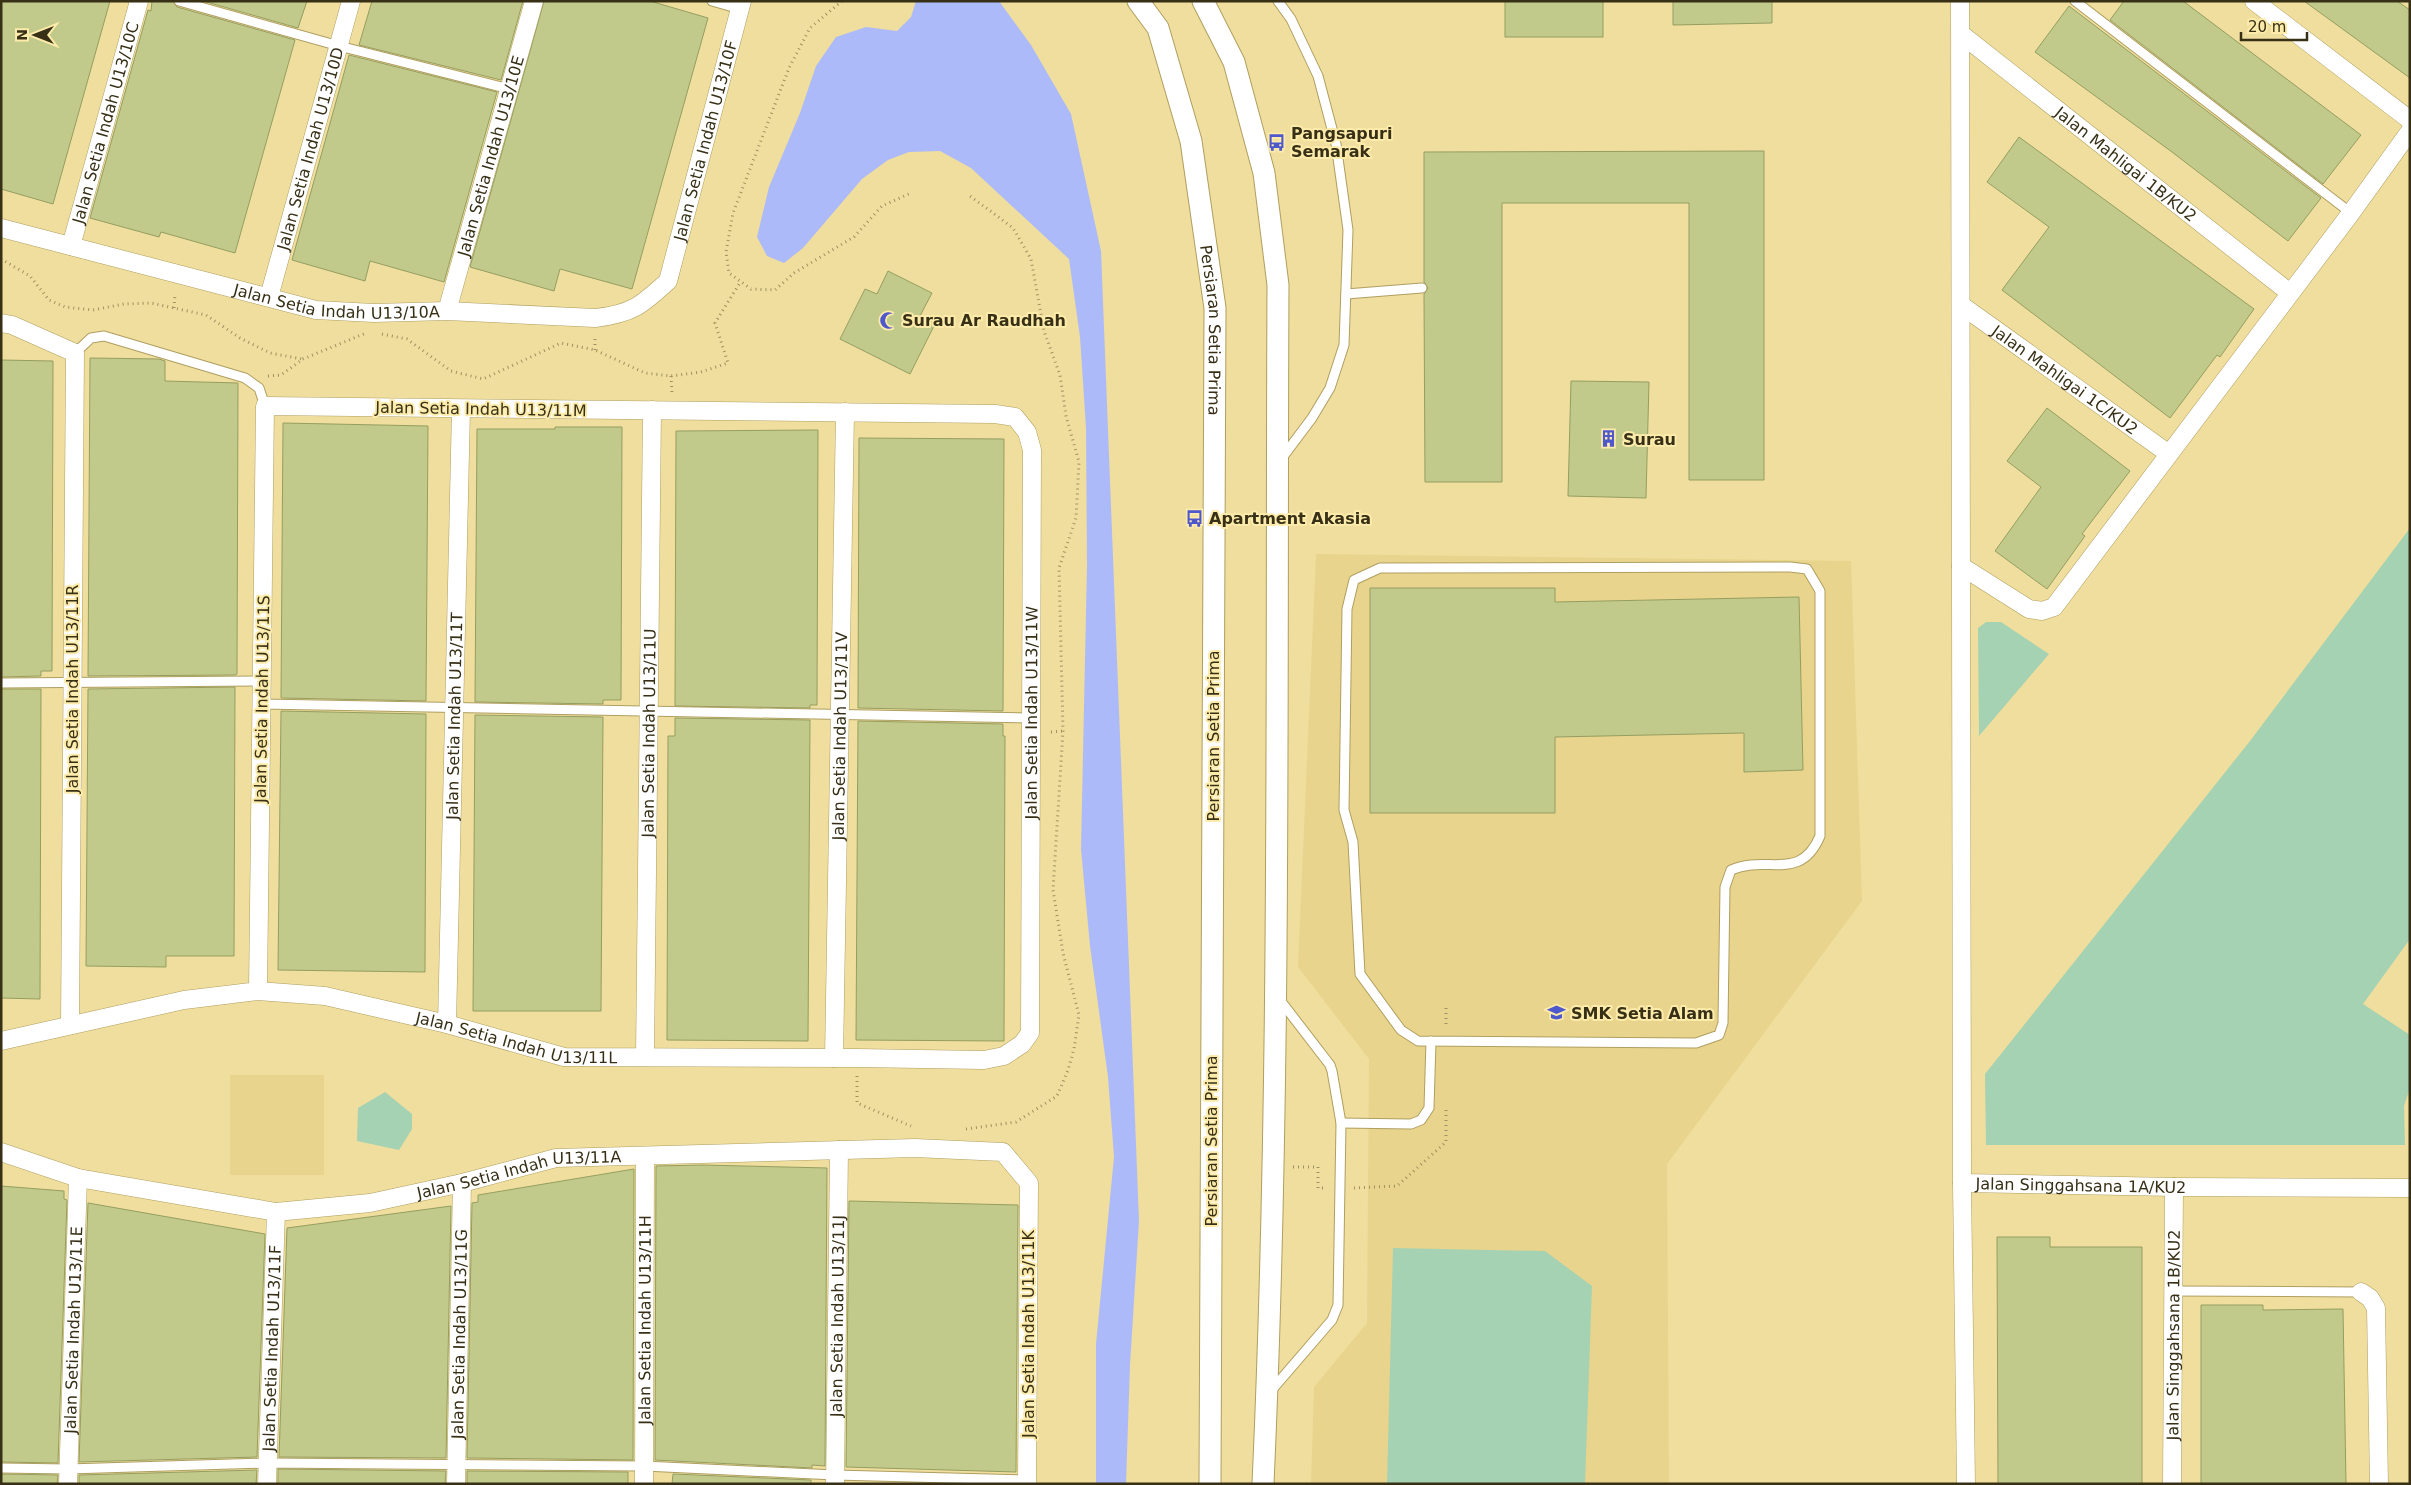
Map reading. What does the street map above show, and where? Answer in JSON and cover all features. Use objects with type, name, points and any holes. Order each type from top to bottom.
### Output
[{"type":"street","name":"Jalan Setia Indah U13/10C","points":[[71,246],[139,1]]},
{"type":"street","name":"Jalan Setia Indah U13/10D","points":[[269,297],[351,1]]},
{"type":"street","name":"Jalan Setia Indah U13/10E","points":[[447,311],[534,1]]},
{"type":"street","name":"Persiaran Setia Prima","points":[[1138,1],[1158,28],[1191,141],[1215,308],[1210,1484]]},
{"type":"street","points":[[1148,1],[1158,28]]},
{"type":"street","points":[[1204,1],[1234,62],[1264,173],[1278,285],[1275,994],[1267,1396],[1263,1484]]},
{"type":"street","points":[[1960,1],[1962,1183]]},
{"type":"street","points":[[2254,1],[2410,120]]},
{"type":"street","name":"Jalan Setia Indah U13/10F","points":[[668,281],[741,5]]},
{"type":"street","name":"Jalan Mahligai 1B/KU2","points":[[1961,34],[2290,293]]},
{"type":"street","points":[[1962,566],[2029,610],[2042,611],[2054,607],[2351,213],[2410,130]]},
{"type":"street","name":"Jalan Setia Indah U13/10A","points":[[1,228],[316,310],[374,313],[447,311],[595,318],[614,316],[641,305],[668,281]]},
{"type":"street","name":"Jalan Mahligai 1C/KU2","points":[[1961,305],[2169,454]]},
{"type":"street","points":[[1,323],[12,325],[75,353]]},
{"type":"street","name":"Jalan Setia Indah U13/11R","points":[[70,1025],[75,353]]},
{"type":"street","name":"Jalan Setia Indah U13/11M","points":[[265,406],[995,414]]},
{"type":"street","name":"Jalan Setia Indah U13/11S","points":[[258,991],[265,406]]},
{"type":"street","name":"Jalan Setia Indah U13/11T","points":[[447,1024],[461,409]]},
{"type":"street","name":"Jalan Setia Indah U13/11U","points":[[645,1056],[652,410]]},
{"type":"street","name":"Jalan Setia Indah U13/11V","points":[[834,1058],[845,412]]},
{"type":"street","name":"Jalan Setia Indah U13/11W","points":[[995,414],[1015,417],[1026,432],[1032,450],[1030,1033]]},
{"type":"street","name":"Jalan Setia Indah U13/11L","points":[[1,1040],[184,1000],[258,991],[325,996],[447,1024],[564,1057],[645,1056],[984,1060],[1004,1056],[1022,1044],[1030,1033]]},
{"type":"street","name":"Jalan Setia Indah U13/11A","points":[[1,1152],[78,1178],[276,1212],[370,1203],[462,1184],[556,1158],[915,1148],[1003,1152],[1029,1184]]},
{"type":"street","name":"Jalan Setia Indah U13/11J","points":[[835,1480],[838,1150]]},
{"type":"street","name":"Jalan Setia Indah U13/11H","points":[[644,1484],[645,1156]]},
{"type":"street","name":"Jalan Setia Indah U13/11E","points":[[68,1476],[78,1178]]},
{"type":"street","name":"Jalan Singgahsana 1A/KU2","points":[[1966,1484],[1962,1183],[2174,1187],[2410,1188]]},
{"type":"street","name":"Jalan Setia Indah U13/11G","points":[[456,1484],[462,1184]]},
{"type":"street","name":"Jalan Setia Indah U13/11K","points":[[1027,1482],[1029,1184]]},
{"type":"street","name":"Jalan Singgahsana 1B/KU2","points":[[2172,1484],[2174,1187]]},
{"type":"street","name":"Jalan Setia Indah U13/11F","points":[[267,1484],[276,1212]]},
{"type":"street","points":[[2361,1292],[2370,1298],[2376,1308],[2379,1484]]},
{"type":"lane","points":[[179,1],[339,46],[509,89]]},
{"type":"lane","points":[[712,1],[741,5]]},
{"type":"lane","points":[[1277,465],[1312,418],[1330,388],[1344,345],[1348,230],[1336,144],[1318,76],[1291,19],[1278,1]]},
{"type":"lane","points":[[2075,1],[2351,213]]},
{"type":"lane","points":[[1346,294],[1422,288]]},
{"type":"lane","points":[[75,353],[91,338],[104,336],[245,378],[259,388],[265,406]]},
{"type":"lane","points":[[1790,567],[1807,569],[1820,591],[1820,836],[1816,846],[1807,857],[1798,863],[1787,865],[1744,864],[1731,870],[1725,887],[1723,1022],[1719,1035],[1696,1043],[1431,1041],[1418,1041],[1402,1030],[1360,974],[1353,842],[1344,810],[1347,610],[1354,580],[1380,568],[1790,567]]},
{"type":"lane","points":[[1,683],[262,682]]},
{"type":"lane","points":[[262,704],[454,709],[840,713],[1032,718]]},
{"type":"lane","points":[[1267,1396],[1332,1320],[1338,1305],[1340,1123],[1330,1065],[1275,994]]},
{"type":"lane","points":[[1340,1123],[1411,1124],[1421,1120],[1429,1108],[1431,1041]]},
{"type":"lane","points":[[2173,1291],[2361,1292]]},
{"type":"lane","points":[[1,1468],[68,1476],[268,1463],[644,1466],[835,1480],[1027,1482]]},
{"type":"path","points":[[842,1],[810,28],[789,68],[733,213],[726,252],[729,273],[752,289],[775,290],[794,273],[854,237],[882,206],[911,193]]},
{"type":"path","points":[[956,1130],[1016,1122],[1057,1096],[1072,1056],[1079,1015],[1062,953],[1053,890],[1063,731],[1059,568],[1076,518],[1079,462],[1066,416],[1060,375],[1044,331],[1031,260],[1013,228],[970,196]]},
{"type":"path","points":[[1,259],[30,276],[49,300],[66,307],[93,310],[124,304],[151,303],[206,315],[240,338],[270,353],[303,359]]},
{"type":"path","points":[[379,334],[407,339],[451,371],[483,379],[561,343],[595,350],[645,373],[671,376],[701,372],[728,363],[716,323],[741,281]]},
{"type":"path","points":[[174,308],[176,285]]},
{"type":"path","points":[[281,375],[303,359],[370,332]]},
{"type":"path","points":[[857,1058],[857,1103],[909,1126]]},
{"type":"shaded area","name":"SMK Setia Alam","points":[[1316,554],[1851,561],[1862,901],[1667,1164],[1669,1484],[1311,1484],[1314,1387],[1367,1323],[1369,1059],[1298,967]]},
{"type":"shaded area","points":[[230,1075],[324,1075],[324,1175],[230,1175]]},
{"type":"green space","points":[[2410,528],[2410,939],[2363,1004],[2410,1035],[2410,1088],[2404,1106],[2405,1145],[1986,1145],[1985,1074],[2250,741]]},
{"type":"green space","points":[[1986,622],[2001,622],[2049,654],[1979,736],[1978,628]]},
{"type":"green space","points":[[385,1092],[412,1114],[412,1129],[399,1150],[357,1141],[358,1108]]},
{"type":"green space","points":[[1393,1248],[1545,1251],[1592,1286],[1585,1484],[1387,1484]]},
{"type":"water","points":[[916,1],[999,1],[1031,45],[1071,114],[1101,251],[1139,1221],[1130,1365],[1126,1484],[1096,1484],[1096,1344],[1114,1157],[1108,1077],[1090,946],[1081,849],[1087,564],[1086,428],[1080,337],[1069,259],[971,168],[940,151],[909,152],[888,160],[862,179],[803,248],[784,263],[767,256],[757,237],[769,187],[800,113],[816,66],[836,37],[866,27],[897,31],[911,17]]},
{"type":"building","points":[[1,1],[110,1],[53,204],[1,189]]},
{"type":"building","points":[[152,1],[173,1],[177,7],[295,40],[235,253],[161,232],[159,237],[90,218],[148,10],[151,11]]},
{"type":"building","points":[[203,1],[307,1],[298,28]]},
{"type":"building","points":[[372,1],[523,1],[501,80],[359,45]]},
{"type":"building","points":[[544,1],[650,1],[708,18],[632,289],[560,269],[554,291],[470,267]]},
{"type":"building","points":[[1505,1],[1603,1],[1603,37],[1505,37]]},
{"type":"building","points":[[1673,1],[1772,1],[1772,23],[1673,25]]},
{"type":"building","points":[[2124,1],[2183,1],[2361,135],[2323,184],[2110,20]]},
{"type":"building","points":[[2304,1],[2397,1],[2410,10],[2410,78]]},
{"type":"building","points":[[2069,6],[2321,198],[2288,241],[2172,152],[2035,52]]},
{"type":"building","points":[[349,55],[497,92],[444,282],[370,261],[365,281],[292,260]]},
{"type":"building","points":[[2019,137],[2254,309],[2220,357],[2217,355],[2170,418],[2002,290],[2049,227],[1987,182]]},
{"type":"building","points":[[1764,151],[1764,480],[1689,480],[1689,203],[1502,203],[1502,482],[1425,482],[1424,294],[1428,288],[1424,282],[1424,152]]},
{"type":"building","name":"Surau Ar Raudhah","points":[[888,271],[932,293],[920,316],[935,324],[910,374],[840,339],[865,289],[877,294]]},
{"type":"building","points":[[90,358],[159,359],[165,361],[165,381],[238,383],[237,674],[235,675],[88,676]]},
{"type":"building","points":[[1,360],[53,361],[52,671],[41,671],[41,676],[1,677]]},
{"type":"building","name":"Surau","points":[[1571,381],[1649,382],[1646,498],[1568,496]]},
{"type":"building","points":[[2047,408],[2130,471],[2082,534],[2085,536],[2047,589],[1995,551],[2041,487],[2007,461]]},
{"type":"building","points":[[283,423],[428,426],[426,701],[281,698]]},
{"type":"building","points":[[555,427],[622,427],[621,700],[603,700],[603,704],[475,702],[477,429],[555,429]]},
{"type":"building","points":[[818,430],[817,705],[810,705],[810,708],[675,706],[676,431]]},
{"type":"building","points":[[859,438],[1004,439],[1003,711],[858,708]]},
{"type":"building","points":[[1370,588],[1555,588],[1555,602],[1799,597],[1803,770],[1744,772],[1744,733],[1555,737],[1555,813],[1370,813]]},
{"type":"building","points":[[235,687],[234,956],[166,956],[166,967],[86,966],[88,689]]},
{"type":"building","points":[[1,689],[41,689],[40,999],[1,998]]},
{"type":"building","points":[[281,711],[426,714],[425,972],[278,970]]},
{"type":"building","points":[[475,715],[603,717],[601,1011],[473,1011]]},
{"type":"building","points":[[675,718],[810,720],[808,1041],[667,1040],[668,736],[675,736]]},
{"type":"building","points":[[858,721],[1003,724],[1003,736],[1005,736],[1004,1041],[856,1040]]},
{"type":"building","points":[[702,1165],[827,1168],[825,1466],[812,1465],[812,1468],[655,1460],[656,1166]]},
{"type":"building","points":[[634,1169],[633,1460],[467,1458],[472,1203],[478,1202],[478,1195]]},
{"type":"building","points":[[1,1186],[64,1191],[64,1199],[67,1200],[58,1463],[1,1462]]},
{"type":"building","points":[[849,1201],[1018,1205],[1016,1472],[846,1467]]},
{"type":"building","points":[[88,1203],[265,1234],[257,1457],[79,1462]]},
{"type":"building","points":[[451,1206],[446,1458],[279,1457],[287,1228]]},
{"type":"building","points":[[1997,1237],[2050,1237],[2050,1247],[2142,1247],[2142,1484],[1998,1484]]},
{"type":"building","points":[[2201,1305],[2263,1305],[2263,1310],[2343,1309],[2346,1484],[2201,1484]]},
{"type":"building","points":[[278,1469],[446,1471],[445,1484],[278,1484]]},
{"type":"building","points":[[257,1470],[256,1484],[79,1484],[79,1475]]},
{"type":"building","points":[[467,1471],[628,1472],[628,1484],[467,1484]]},
{"type":"building","points":[[1,1474],[58,1475],[57,1484],[1,1484]]},
{"type":"building","points":[[673,1474],[811,1480],[811,1484],[672,1484]]},
{"type":"place","name":"Pangsapuri Semarak","points":[[1277,142]]},
{"type":"place","name":"Surau Ar Raudhah","points":[[888,320]]},
{"type":"place","name":"Surau","points":[[1609,439]]},
{"type":"place","name":"Apartment Akasia","points":[[1195,518]]},
{"type":"place","name":"SMK Setia Alam","points":[[1557,1013]]}]
